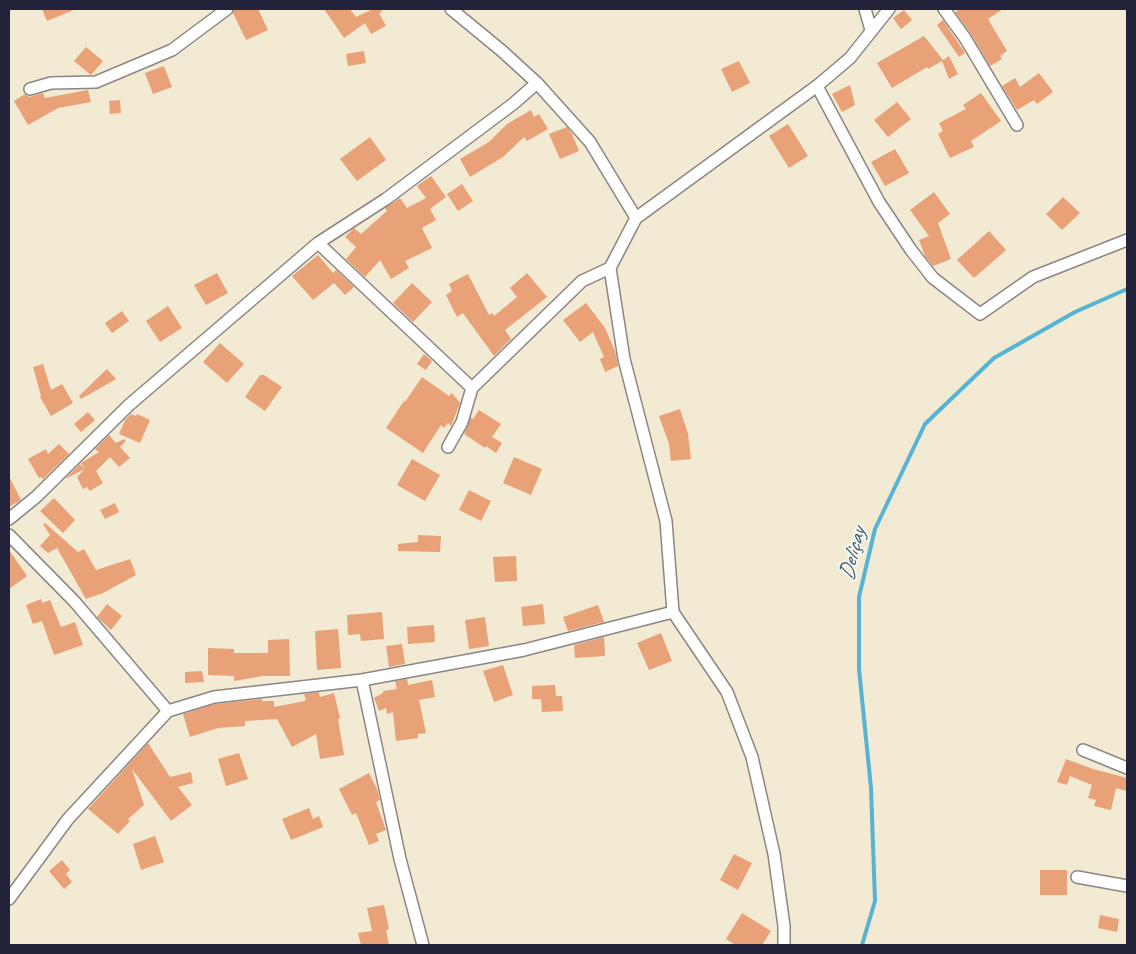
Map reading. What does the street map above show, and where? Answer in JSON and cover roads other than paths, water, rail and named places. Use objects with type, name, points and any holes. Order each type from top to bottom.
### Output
[{"type":"street","points":[[30,89],[51,83],[96,82],[172,50],[227,9]]},
{"type":"street","points":[[451,9],[537,83],[590,142],[636,218]]},
{"type":"street","points":[[865,9],[871,30]]},
{"type":"street","points":[[784,945],[784,926],[774,854],[752,757],[726,692],[673,612],[666,521],[624,359],[610,268],[636,218],[818,86],[850,58],[890,9]]},
{"type":"street","points":[[944,9],[965,38],[1017,125]]},
{"type":"street","points":[[9,519],[36,497],[129,405],[318,243],[386,199],[513,104],[537,83]]},
{"type":"street","points":[[818,86],[880,202],[911,250],[933,278],[980,314],[1033,277],[1127,240]]},
{"type":"street","points":[[318,243],[472,388]]},
{"type":"street","points":[[448,446],[462,422],[472,388],[582,280],[610,268]]},
{"type":"street","points":[[9,535],[74,601],[168,711]]},
{"type":"street","points":[[9,899],[68,820],[168,711],[214,697],[362,680],[524,650],[673,612]]},
{"type":"street","points":[[362,680],[400,859],[423,945]]},
{"type":"street","points":[[1083,750],[1127,768]]},
{"type":"street","points":[[1078,877],[1127,886]]},
{"type":"waterway","name":"Deliçay","points":[[862,945],[875,901],[871,788],[859,669],[859,597],[875,529],[925,424],[994,358],[1075,312],[1127,289]]}]
